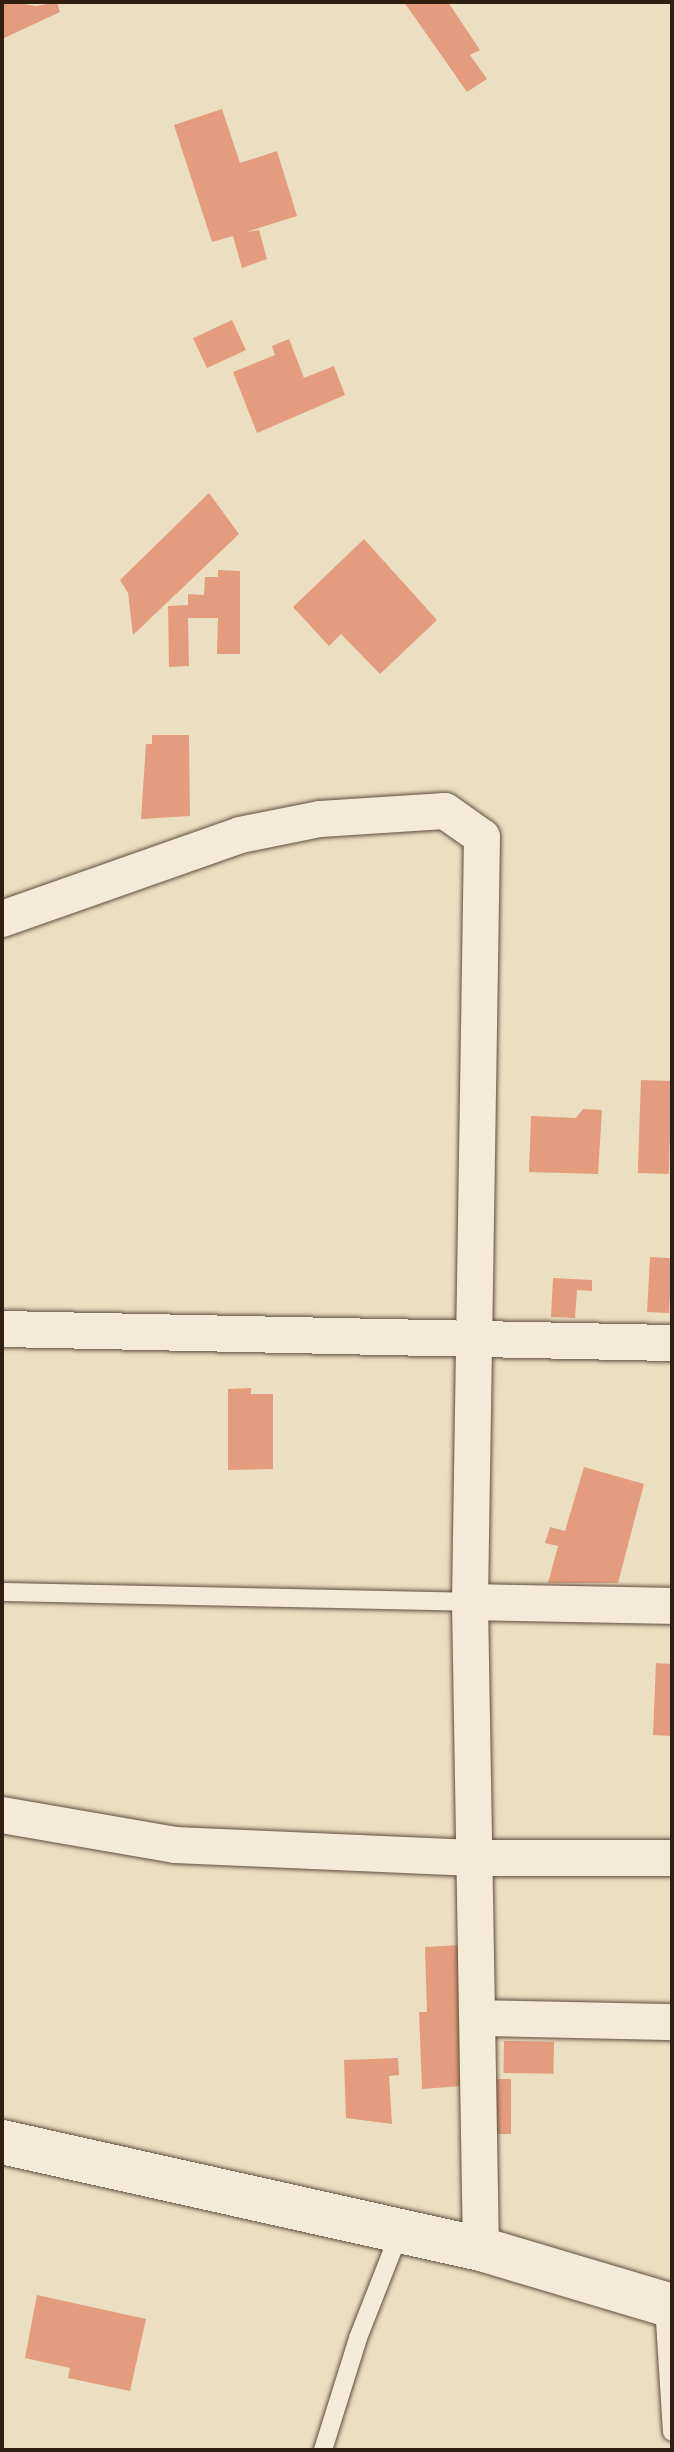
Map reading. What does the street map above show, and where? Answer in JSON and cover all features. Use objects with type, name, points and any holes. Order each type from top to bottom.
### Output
[{"type":"main road","points":[[2,2142],[399,2234],[481,2249],[668,2305]]},
{"type":"street","points":[[2,919],[240,835],[320,819],[445,811],[477,828],[482,837],[471,1343],[470,1602],[480,2018],[481,2249]]},
{"type":"street","points":[[2,1329],[471,1343],[672,1343]]},
{"type":"street","points":[[470,1602],[672,1606]]},
{"type":"street","points":[[2,1815],[175,1845],[474,1858],[672,1858]]},
{"type":"street","points":[[480,2018],[672,2022]]},
{"type":"lane","points":[[2,1592],[470,1602]]},
{"type":"lane","points":[[323,2450],[358,2338],[399,2234]]},
{"type":"lane","points":[[668,2305],[672,2432]]},
{"type":"building","points":[[11,2],[36,6],[57,2],[60,12],[2,39],[2,5]]},
{"type":"building","points":[[404,2],[448,2],[480,50],[470,55],[487,79],[467,92]]},
{"type":"building","points":[[222,109],[240,163],[277,151],[297,216],[246,232],[259,230],[267,259],[242,268],[233,236],[212,242],[174,125]]},
{"type":"building","points":[[232,320],[246,350],[207,368],[193,338]]},
{"type":"building","points":[[289,339],[304,378],[334,366],[345,395],[257,433],[233,372],[275,355],[272,346]]},
{"type":"building","points":[[209,493],[239,534],[133,635],[128,593],[120,580]]},
{"type":"building","points":[[364,539],[437,620],[380,674],[341,634],[329,646],[293,607]]},
{"type":"building","points":[[218,570],[240,571],[240,654],[217,654],[218,618],[188,618],[189,666],[169,667],[168,606],[188,605],[188,594],[204,595],[205,577],[218,577]]},
{"type":"building","points":[[152,735],[189,735],[190,816],[141,819],[146,744],[152,744]]},
{"type":"building","points":[[641,1080],[672,1081],[669,1174],[638,1173]]},
{"type":"building","points":[[583,1109],[602,1110],[598,1174],[529,1172],[531,1116],[576,1118]]},
{"type":"building","points":[[650,1257],[672,1258],[669,1313],[647,1312]]},
{"type":"building","points":[[553,1278],[592,1280],[592,1291],[577,1290],[575,1318],[551,1317]]},
{"type":"building","points":[[251,1388],[251,1394],[273,1394],[273,1469],[228,1470],[228,1389]]},
{"type":"building","points":[[584,1467],[644,1484],[618,1583],[548,1583],[558,1546],[545,1543],[550,1527],[565,1531]]},
{"type":"building","points":[[656,1663],[672,1664],[672,1736],[653,1735]]},
{"type":"building","points":[[459,1945],[462,2086],[422,2089],[419,2012],[427,2012],[425,1947]]},
{"type":"building","points":[[504,2041],[554,2042],[553,2074],[503,2073]]},
{"type":"building","points":[[398,2058],[399,2075],[389,2076],[392,2124],[346,2118],[344,2060]]},
{"type":"building","points":[[490,2079],[511,2079],[511,2134],[490,2134]]},
{"type":"building","points":[[37,2295],[146,2319],[130,2391],[68,2378],[70,2368],[25,2358]]}]
